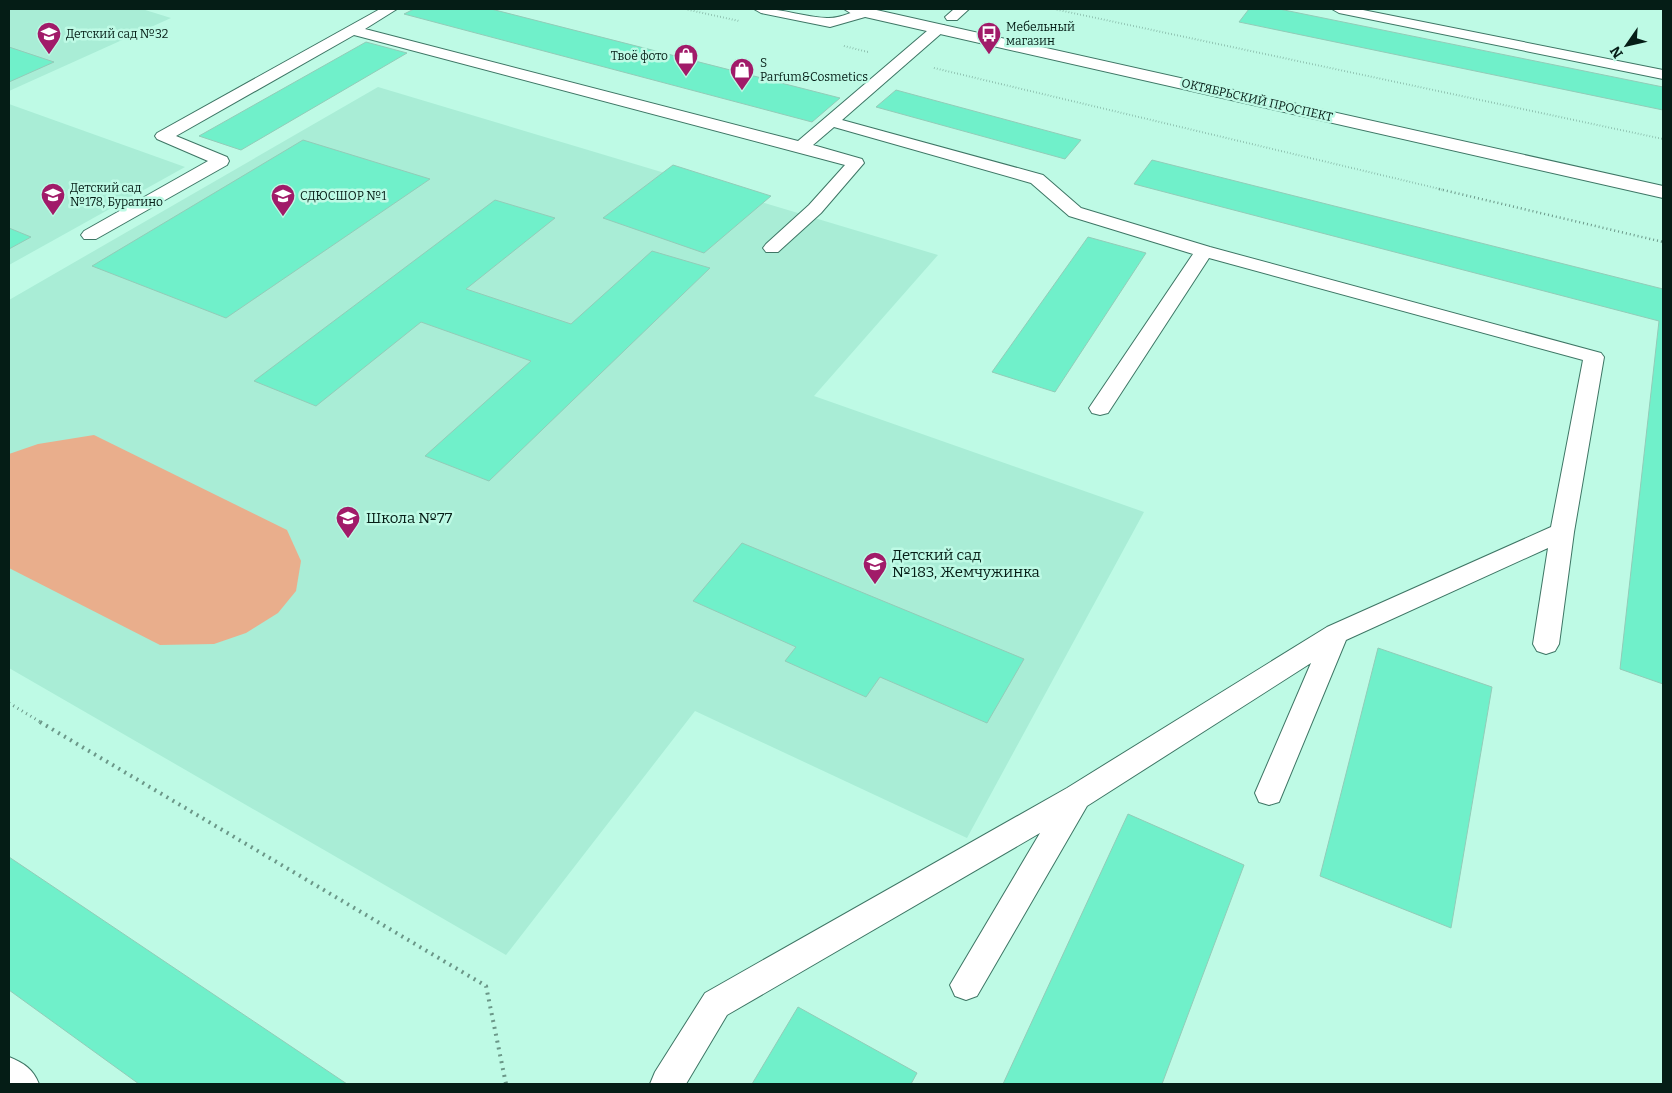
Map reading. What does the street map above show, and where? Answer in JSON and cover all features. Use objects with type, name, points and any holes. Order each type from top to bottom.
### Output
[{"type":"main road","name":"ОКТЯБРЬСКИЙ ПРОСПЕКТ","points":[[913,9],[1663,192]]},
{"type":"main road","name":"ОКТЯБРЬСКИЙ ПРОСПЕКТ","points":[[860,10],[951,18],[1663,176]]},
{"type":"lane","points":[[90,235],[221,161],[163,136],[390,9]]},
{"type":"lane","points":[[761,9],[830,23],[842,21],[860,10]]},
{"type":"lane","points":[[1339,9],[1663,75]]},
{"type":"lane","points":[[801,147],[951,18]]},
{"type":"lane","points":[[352,30],[856,163],[815,209],[772,248]]},
{"type":"lane","points":[[829,122],[1037,179],[1075,212],[1204,251],[1594,357],[1562,532],[1546,644]]},
{"type":"lane","points":[[1100,408],[1204,251]]},
{"type":"lane","points":[[667,1084],[716,1004],[1077,797],[1336,634],[1562,532]]},
{"type":"lane","points":[[1270,792],[1336,634]]},
{"type":"lane","points":[[966,985],[1077,797]]},
{"type":"lane","points":[[9,1074],[22,1084]]},
{"type":"path","points":[[685,9],[742,22]]},
{"type":"path","points":[[1054,9],[1663,139]]},
{"type":"path","points":[[836,44],[1663,242]]},
{"type":"path","points":[[9,703],[486,986],[506,1084]]},
{"type":"shaded area","name":"Детский сад №32","points":[[9,9],[142,9],[171,18],[9,91]]},
{"type":"shaded area","name":"Школа №77","points":[[378,87],[938,255],[814,396],[1144,512],[967,838],[695,711],[506,955],[9,668],[9,300]]},
{"type":"shaded area","name":"Детский сад №178, Буратино","points":[[9,104],[185,167],[9,265]]},
{"type":"shaded area","points":[[94,435],[287,530],[301,561],[296,591],[278,613],[246,633],[214,644],[160,645],[9,568],[9,454],[38,444]]},
{"type":"building","points":[[414,9],[491,9],[840,98],[812,122],[404,14]]},
{"type":"building","points":[[1249,9],[1279,9],[1663,87],[1663,110],[1239,22]]},
{"type":"building","points":[[366,42],[407,53],[241,150],[199,136]]},
{"type":"building","points":[[9,47],[54,62],[9,82]]},
{"type":"building","points":[[896,90],[1081,140],[1065,159],[876,107]]},
{"type":"building","points":[[303,140],[430,179],[226,318],[92,266]]},
{"type":"building","points":[[1152,160],[1663,289],[1663,684],[1620,669],[1659,321],[1134,184]]},
{"type":"building","points":[[673,165],[771,196],[704,253],[603,218]]},
{"type":"building","points":[[495,200],[555,218],[466,289],[571,324],[652,251],[710,268],[489,481],[425,456],[531,361],[421,322],[316,406],[254,381]]},
{"type":"building","points":[[9,228],[31,237],[9,249]]},
{"type":"building","points":[[1088,237],[1146,253],[1055,392],[992,372]]},
{"type":"building","points":[[742,543],[1024,659],[987,723],[880,677],[866,697],[785,661],[796,647],[693,601]]},
{"type":"building","points":[[1378,648],[1492,687],[1451,928],[1320,876]]},
{"type":"building","points":[[1128,814],[1244,865],[1162,1084],[1003,1084]]},
{"type":"building","points":[[9,857],[347,1084],[139,1084],[9,990]]},
{"type":"building","points":[[798,1007],[917,1073],[911,1084],[752,1084]]},
{"type":"place","name":"Детский сад №32","points":[[49,55]]},
{"type":"place","name":"Мебельный магазин","points":[[989,55]]},
{"type":"place","name":"Твоё фото","points":[[686,77]]},
{"type":"place","name":"S Parfum&Cosmetics","points":[[742,91]]},
{"type":"place","name":"Детский сад №178, Буратино","points":[[53,216]]},
{"type":"place","name":"СДЮСШОР №1","points":[[283,217]]},
{"type":"place","name":"Школа №77","points":[[348,539]]},
{"type":"place","name":"Детский сад №183, Жемчужинка","points":[[875,585]]}]
